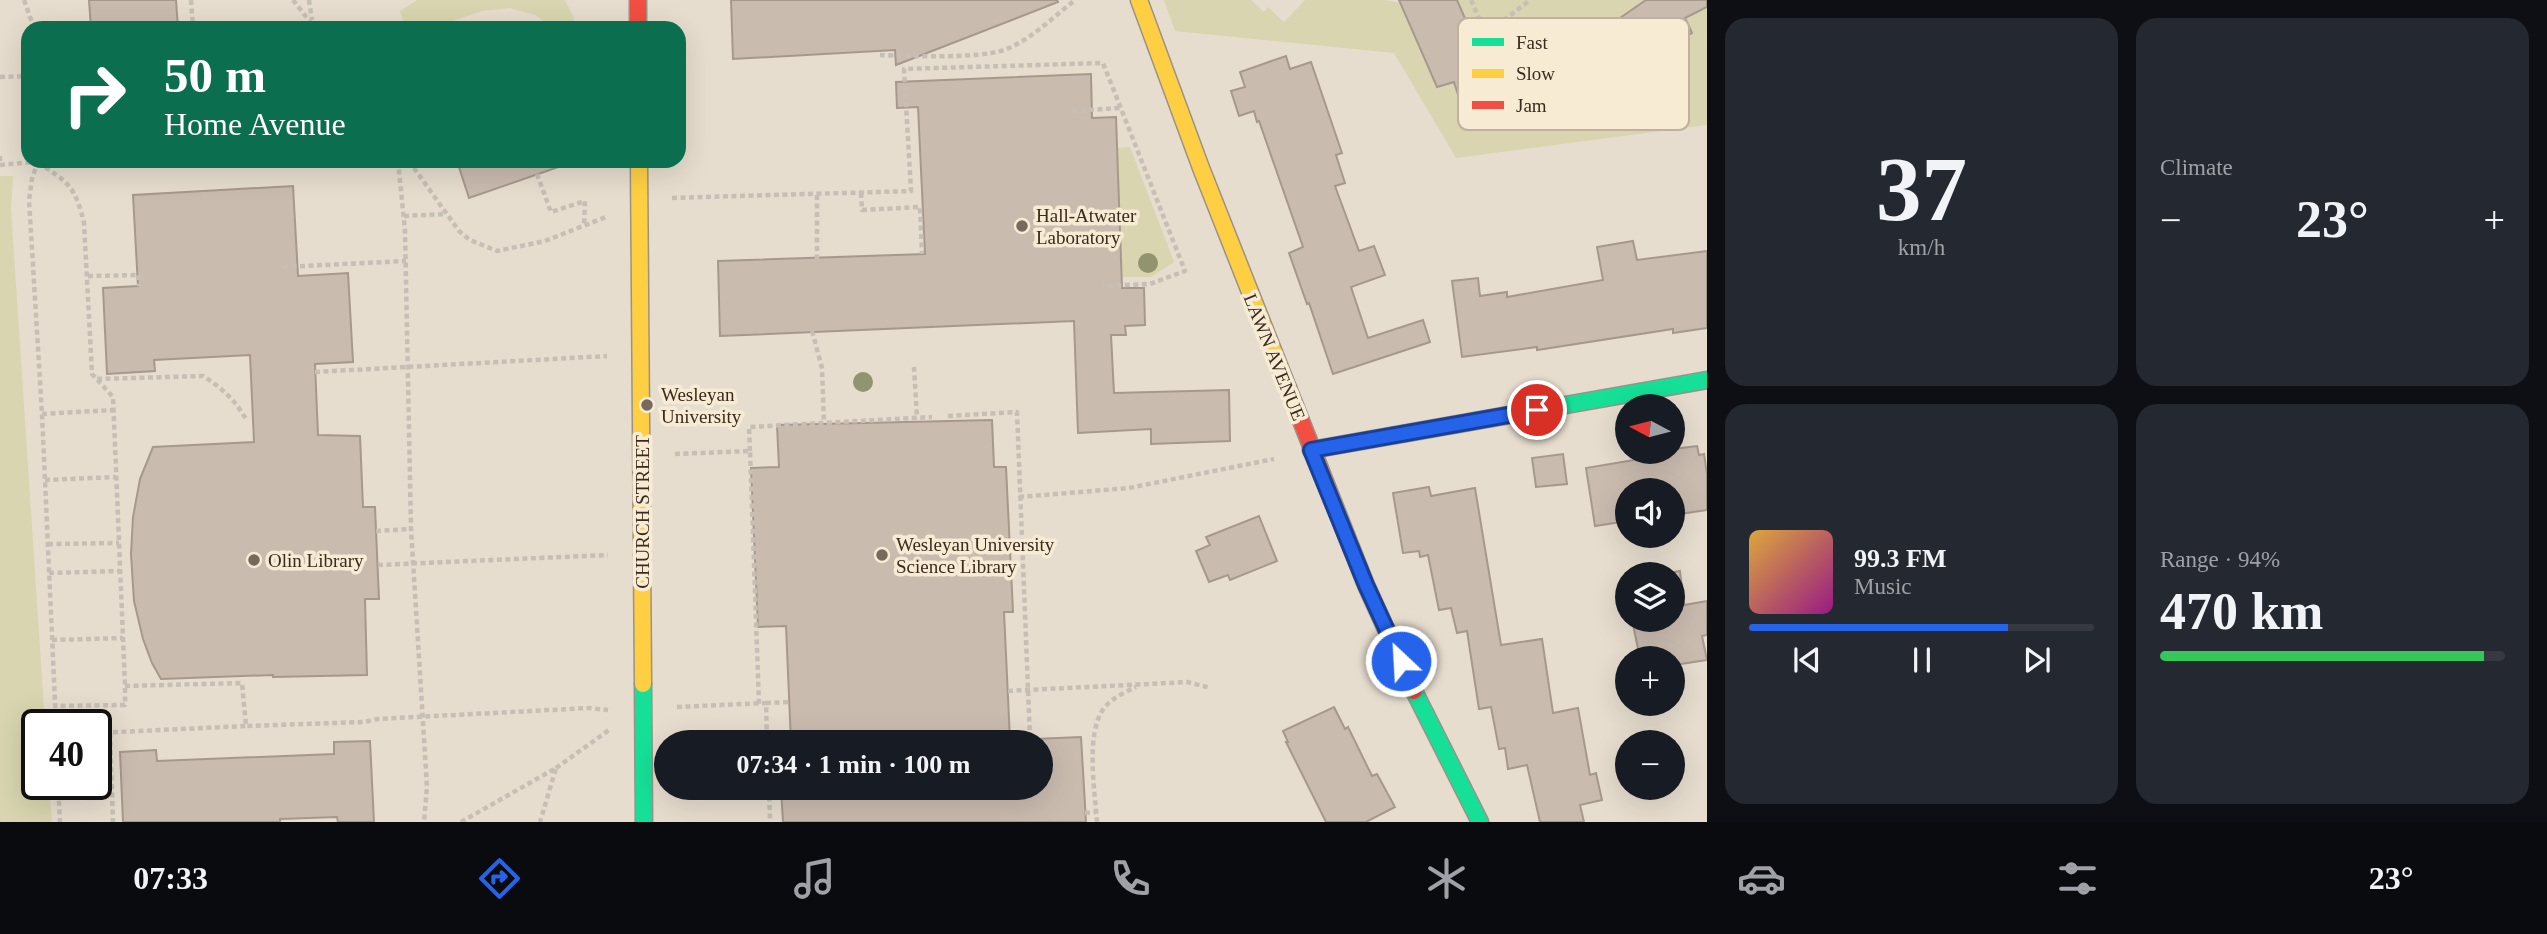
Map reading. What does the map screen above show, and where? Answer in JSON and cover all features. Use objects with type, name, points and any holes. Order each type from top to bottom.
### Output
[{"type":"street","points":[[638,0],[638,21]]},
{"type":"street","name":"LAWN AVENUE","points":[[1139,0],[1200,168],[1366,585],[1422,708],[1480,822]]},
{"type":"street","name":"CHURCH STREET","points":[[639,168],[644,822]]},
{"type":"street","points":[[1311,450],[1707,380]]},
{"type":"path","points":[[24,0],[32,21]]},
{"type":"path","points":[[191,0],[192,21]]},
{"type":"path","points":[[293,0],[310,21]]},
{"type":"path","points":[[309,0],[313,21]]},
{"type":"path","points":[[880,55],[983,54],[1003,50],[1025,40],[1075,0]]},
{"type":"path","points":[[1471,0],[1479,18]]},
{"type":"path","points":[[1507,18],[1530,0]]},
{"type":"path","points":[[667,198],[911,191],[904,69],[1103,63],[1185,271],[1150,284],[1102,286]]},
{"type":"path","points":[[0,77],[21,76]]},
{"type":"path","points":[[1072,111],[1121,108]]},
{"type":"path","points":[[0,156],[0,165],[21,163]]},
{"type":"path","points":[[36,168],[29,200],[55,709]]},
{"type":"path","points":[[48,168],[62,177],[80,206],[88,276],[92,374],[113,397],[125,686],[125,705],[55,706]]},
{"type":"path","points":[[399,168],[404,216],[410,367],[411,529],[427,787],[424,822]]},
{"type":"path","points":[[414,168],[459,231],[470,240],[497,251],[545,241],[607,216]]},
{"type":"path","points":[[537,174],[551,212],[585,201],[584,226]]},
{"type":"path","points":[[861,193],[862,210],[920,207],[922,254]]},
{"type":"path","points":[[817,195],[817,258]]},
{"type":"path","points":[[404,216],[446,214]]},
{"type":"path","points":[[283,267],[406,261]]},
{"type":"path","points":[[88,276],[139,275],[139,286]]},
{"type":"path","points":[[812,331],[822,368],[824,423]]},
{"type":"path","points":[[315,372],[607,355]]},
{"type":"path","points":[[914,367],[917,418]]},
{"type":"path","points":[[97,379],[203,376],[215,383],[240,407],[247,421]]},
{"type":"path","points":[[42,414],[113,410]]},
{"type":"path","points":[[948,416],[1017,412],[1029,730]]},
{"type":"path","points":[[759,704],[749,427],[932,417]]},
{"type":"path","points":[[674,454],[750,451]]},
{"type":"path","points":[[1019,496],[1129,488],[1274,458]]},
{"type":"path","points":[[45,480],[116,477]]},
{"type":"path","points":[[376,531],[411,529]]},
{"type":"path","points":[[48,544],[119,542]]},
{"type":"path","points":[[378,565],[609,555]]},
{"type":"path","points":[[49,573],[120,570]]},
{"type":"path","points":[[52,640],[123,638]]},
{"type":"path","points":[[1008,691],[1187,682],[1211,688]]},
{"type":"path","points":[[125,686],[242,683],[246,726]]},
{"type":"path","points":[[1097,822],[1093,747],[1098,721],[1104,708],[1113,700],[1140,685]]},
{"type":"path","points":[[677,707],[789,702]]},
{"type":"path","points":[[766,703],[767,730]]},
{"type":"path","points":[[112,733],[364,722],[421,716],[589,708],[610,710]]},
{"type":"path","points":[[461,822],[556,768],[611,729]]},
{"type":"path","points":[[540,822],[556,768]]},
{"type":"path","points":[[112,778],[114,822]]},
{"type":"path","points":[[59,800],[60,822]]},
{"type":"path","points":[[769,800],[770,822]]},
{"type":"path","points":[[1085,813],[1096,812]]},
{"type":"shaded area","points":[[417,0],[565,0],[574,18],[574,21],[543,21],[535,15],[510,8],[482,11],[453,21],[404,21],[400,11]]},
{"type":"shaded area","points":[[1164,0],[1251,0],[1264,12],[1268,7],[1284,22],[1305,0],[1385,0],[1400,3],[1436,87],[1454,82],[1458,95],[1458,130],[1669,130],[1456,158],[1394,53],[1175,31]]},
{"type":"shaded area","points":[[1457,0],[1646,0],[1620,18],[1465,18]]},
{"type":"shaded area","points":[[1707,7],[1707,125],[1689,127],[1689,35],[1692,33],[1689,18],[1685,18]]},
{"type":"shaded area","points":[[1130,147],[1174,262],[1151,277],[1122,277],[1117,148]]},
{"type":"shaded area","points":[[0,176],[13,176],[11,209],[44,709],[21,709],[21,800],[50,800],[52,822],[0,822]]},
{"type":"building","points":[[89,0],[176,0],[178,21],[90,21]]},
{"type":"building","points":[[731,0],[1058,2],[896,65],[895,50],[733,59]]},
{"type":"building","points":[[1399,0],[1457,0],[1465,18],[1458,18],[1458,95],[1454,82],[1437,87]]},
{"type":"building","points":[[1646,0],[1707,0],[1707,7],[1685,18],[1620,18]]},
{"type":"building","points":[[1286,56],[1290,69],[1311,62],[1342,153],[1336,155],[1345,183],[1335,186],[1359,251],[1374,246],[1385,275],[1351,287],[1368,338],[1423,320],[1430,342],[1333,374],[1289,253],[1303,247],[1259,121],[1257,122],[1254,111],[1239,116],[1231,91],[1245,87],[1240,72]]},
{"type":"building","name":"Hall-Atwater Laboratory","points":[[1091,74],[1092,118],[1116,117],[1122,288],[1144,288],[1145,325],[1125,326],[1126,335],[1111,335],[1114,393],[1229,390],[1230,441],[1151,444],[1151,429],[1078,433],[1074,321],[720,336],[718,261],[925,254],[918,107],[897,108],[896,82]]},
{"type":"building","points":[[459,168],[555,168],[469,198]]},
{"type":"building","points":[[293,186],[298,276],[348,273],[353,362],[315,364],[318,435],[360,436],[363,507],[375,507],[379,599],[365,599],[367,675],[161,679],[143,639],[134,601],[131,554],[133,517],[140,479],[153,447],[254,442],[250,355],[154,360],[155,371],[107,374],[103,288],[138,286],[133,195]]},
{"type":"building","points":[[1633,241],[1637,260],[1707,251],[1707,328],[1673,333],[1673,329],[1537,350],[1537,347],[1462,357],[1452,281],[1478,278],[1480,296],[1507,292],[1507,297],[1603,280],[1597,247]]},
{"type":"building","name":"Wesleyan University Science Library","points":[[992,420],[994,467],[1006,467],[1013,612],[1004,612],[1010,730],[790,730],[786,626],[758,627],[751,468],[779,467],[777,425]]},
{"type":"building","points":[[1697,446],[1699,455],[1704,454],[1707,510],[1685,513],[1685,478],[1615,478],[1615,523],[1595,526],[1586,468],[1615,463],[1685,464],[1685,448]]},
{"type":"building","points":[[1563,454],[1567,484],[1536,487],[1532,458]]},
{"type":"building","points":[[1429,487],[1431,496],[1475,488],[1501,645],[1542,639],[1553,713],[1578,708],[1590,775],[1596,773],[1602,800],[1580,805],[1584,822],[1540,822],[1527,765],[1508,769],[1505,748],[1499,749],[1491,707],[1479,709],[1467,631],[1457,633],[1451,608],[1439,610],[1428,555],[1420,557],[1419,551],[1403,553],[1393,493]]},
{"type":"building","points":[[1259,516],[1277,561],[1230,580],[1228,575],[1209,582],[1196,551],[1210,545],[1206,537]]},
{"type":"building","points":[[1707,601],[1707,635],[1702,636],[1707,660],[1685,663],[1685,646],[1637,646],[1635,632],[1685,632],[1685,605]]},
{"type":"building","points":[[1334,707],[1345,729],[1348,727],[1372,776],[1377,774],[1395,807],[1366,822],[1326,822],[1286,742],[1283,731]]},
{"type":"building","name":"Wesleyan University Science Library","points":[[1081,737],[1086,822],[783,822],[782,800],[1053,800],[1053,738]]},
{"type":"building","points":[[370,741],[374,822],[338,822],[337,817],[280,819],[280,822],[123,822],[120,752],[156,750],[157,761],[334,754],[334,742]]},
{"type":"traffic: fast","points":[[1311,450],[1707,380]]},
{"type":"traffic: fast","points":[[643,684],[644,822]]},
{"type":"traffic: fast","points":[[1414,691],[1480,822]]},
{"type":"traffic: slow","points":[[1139,0],[1201,168],[1288,388]]},
{"type":"traffic: slow","points":[[639,168],[643,684]]},
{"type":"traffic: jam","points":[[638,0],[638,21]]},
{"type":"traffic: jam","points":[[1288,388],[1366,585],[1414,691]]},
{"type":"place","name":"Hall-Atwater Laboratory","points":[[1022,226]]},
{"type":"place","name":"Wesleyan University","points":[[647,405]]},
{"type":"place","name":"Wesleyan University Science Library","points":[[882,555]]},
{"type":"place","name":"Olin Library","points":[[254,560]]},
{"type":"route","points":[[1401,661],[1366,585],[1311,450],[1537,410]]}]
